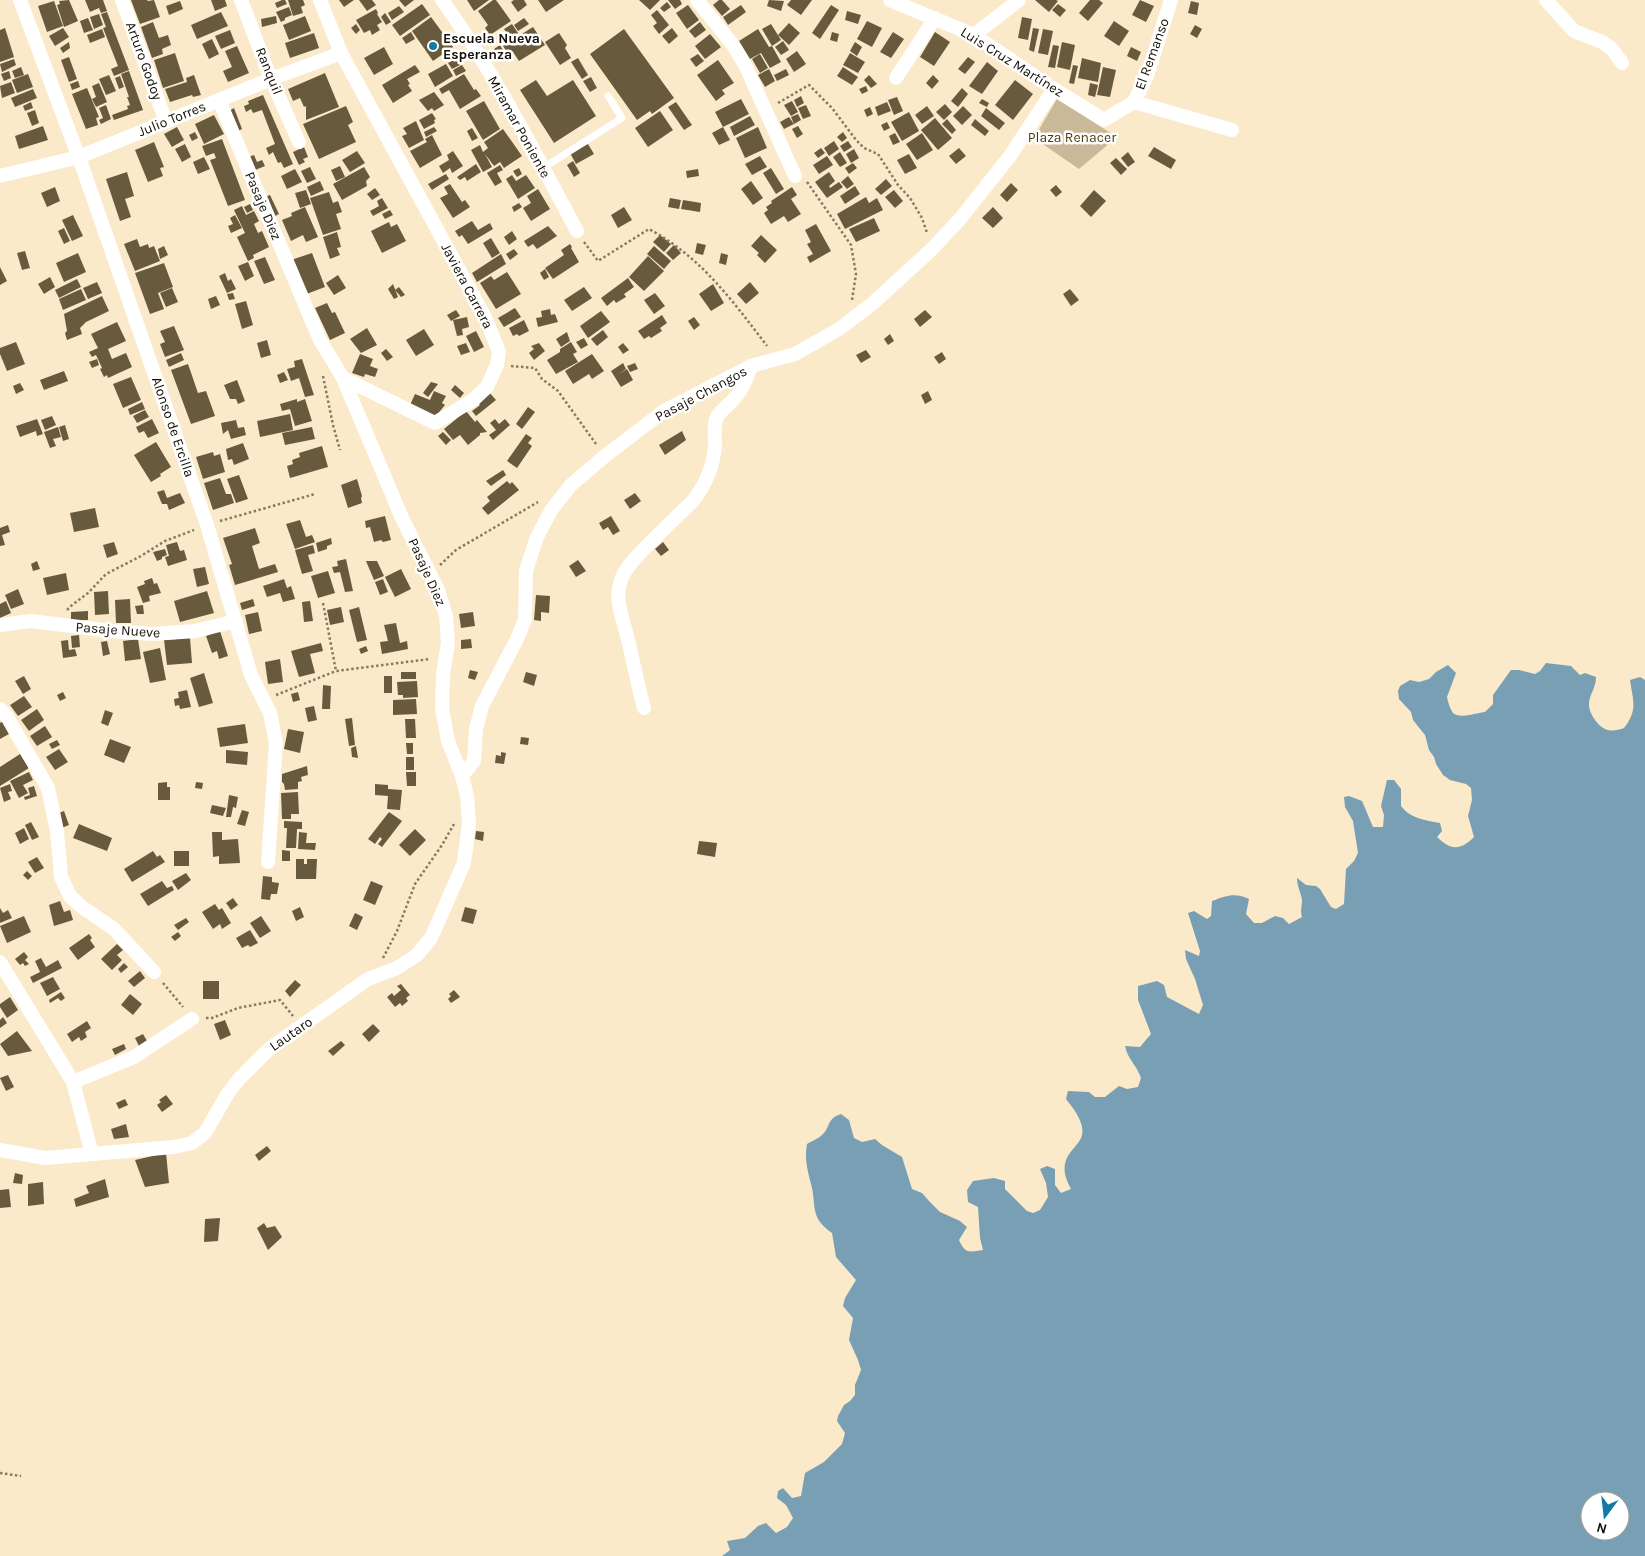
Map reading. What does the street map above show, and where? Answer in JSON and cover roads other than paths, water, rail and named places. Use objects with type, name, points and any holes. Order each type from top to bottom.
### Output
[{"type":"street","name":"Alonso de Ercilla","points":[[20,0],[79,157],[207,525],[251,675],[270,713],[276,743],[268,862]]},
{"type":"street","name":"Arturo Godoy","points":[[122,0],[166,122]]},
{"type":"street","name":"Ranquil","points":[[241,0],[271,79],[299,142]]},
{"type":"street","name":"Javiera Carrera","points":[[320,0],[341,52],[486,319],[499,352],[497,365],[487,387],[473,400],[435,423],[343,378]]},
{"type":"street","name":"Miramar Poniente","points":[[442,0],[466,34],[518,122],[577,231]]},
{"type":"street","points":[[697,0],[733,46],[745,65],[795,176]]},
{"type":"street","points":[[974,35],[1019,0]]},
{"type":"street","name":"El Remanso","points":[[1104,120],[1134,102],[1147,76],[1171,0]]},
{"type":"street","points":[[1546,0],[1574,31],[1602,42],[1612,49],[1622,63]]},
{"type":"street","name":"Luis Cruz Martínez","points":[[896,1],[974,35],[1104,120]]},
{"type":"street","points":[[896,78],[935,18]]},
{"type":"street","name":"Julio Torres","points":[[0,176],[79,157],[341,52]]},
{"type":"street","name":"Pasaje Changos","points":[[462,776],[474,761],[476,729],[482,706],[517,639],[525,619],[526,571],[537,537],[552,508],[570,485],[664,410],[751,366],[794,354],[839,329],[878,298],[932,249],[992,180],[1033,123],[1054,89]]},
{"type":"street","name":"Pasaje Diez","points":[[219,100],[320,340],[343,378],[402,518],[438,590],[448,630],[447,657],[443,674],[442,709],[448,741],[462,776]]},
{"type":"street","points":[[1134,102],[1232,130]]},
{"type":"street","points":[[644,708],[629,644],[619,612],[619,584],[633,560],[693,501],[700,491],[708,476],[713,458],[716,420],[722,410],[735,399],[741,390],[751,366]]},
{"type":"street","name":"Pasaje Nueve","points":[[0,625],[30,622],[153,634],[195,631],[236,621]]},
{"type":"street","points":[[0,708],[6,715],[48,788],[57,832],[62,877],[70,896],[82,907],[114,929],[154,972]]},
{"type":"street","name":"Lautaro","points":[[0,1150],[45,1158],[174,1147],[192,1143],[205,1132],[228,1093],[253,1063],[279,1041],[368,980],[408,962],[425,948],[464,863],[469,810],[462,776]]},
{"type":"street","points":[[0,962],[73,1082],[92,1154]]},
{"type":"street","points":[[73,1082],[134,1057],[192,1019]]},
{"type":"lane","points":[[543,168],[622,118],[608,96]]},
{"type":"water","points":[[1546,663],[1571,666],[1580,675],[1585,673],[1596,677],[1589,707],[1599,725],[1610,730],[1624,728],[1631,716],[1633,700],[1630,680],[1640,677],[1645,680],[1645,1556],[722,1556],[730,1550],[727,1541],[745,1538],[758,1526],[766,1523],[776,1533],[787,1527],[793,1518],[786,1505],[777,1498],[778,1491],[783,1488],[792,1498],[801,1496],[805,1473],[824,1462],[842,1444],[845,1433],[837,1421],[838,1416],[844,1405],[855,1395],[855,1385],[861,1370],[849,1340],[853,1318],[843,1306],[845,1298],[856,1280],[836,1257],[832,1233],[817,1218],[806,1161],[807,1144],[819,1138],[833,1118],[841,1114],[849,1120],[854,1138],[862,1142],[875,1139],[902,1157],[912,1189],[922,1193],[940,1212],[960,1221],[967,1227],[959,1240],[963,1248],[968,1251],[983,1250],[980,1238],[978,1207],[968,1202],[967,1190],[973,1181],[994,1178],[1005,1181],[1005,1189],[1027,1211],[1033,1213],[1040,1210],[1048,1197],[1046,1183],[1040,1169],[1047,1166],[1055,1169],[1055,1185],[1061,1193],[1071,1189],[1065,1174],[1065,1163],[1079,1142],[1082,1135],[1082,1127],[1077,1115],[1066,1099],[1068,1091],[1089,1092],[1095,1097],[1105,1097],[1119,1086],[1127,1089],[1138,1087],[1141,1078],[1125,1046],[1140,1047],[1151,1034],[1138,1000],[1138,986],[1157,981],[1164,985],[1167,997],[1199,1014],[1203,1005],[1195,979],[1186,959],[1185,950],[1199,956],[1200,951],[1188,913],[1194,911],[1207,919],[1211,916],[1212,901],[1234,895],[1249,899],[1246,914],[1254,923],[1262,923],[1275,916],[1283,918],[1289,924],[1302,917],[1302,900],[1297,878],[1306,885],[1316,886],[1320,889],[1331,907],[1336,909],[1344,904],[1346,869],[1354,861],[1358,853],[1353,821],[1345,807],[1344,797],[1349,796],[1362,801],[1373,827],[1383,827],[1384,815],[1381,806],[1387,780],[1394,780],[1401,789],[1401,806],[1409,814],[1440,823],[1442,831],[1437,837],[1446,844],[1460,847],[1474,837],[1468,816],[1472,800],[1471,788],[1466,784],[1450,780],[1443,775],[1429,750],[1425,735],[1413,720],[1411,712],[1399,699],[1398,691],[1400,686],[1410,680],[1419,682],[1429,679],[1448,665],[1456,673],[1447,697],[1453,713],[1459,716],[1485,712],[1493,704],[1493,695],[1511,670],[1535,674]]},
{"type":"place","name":"Escuela Nueva Esperanza","points":[[433,46]]},
{"type":"park label","name":"Plaza Renacer","points":[[1072,137]]}]
